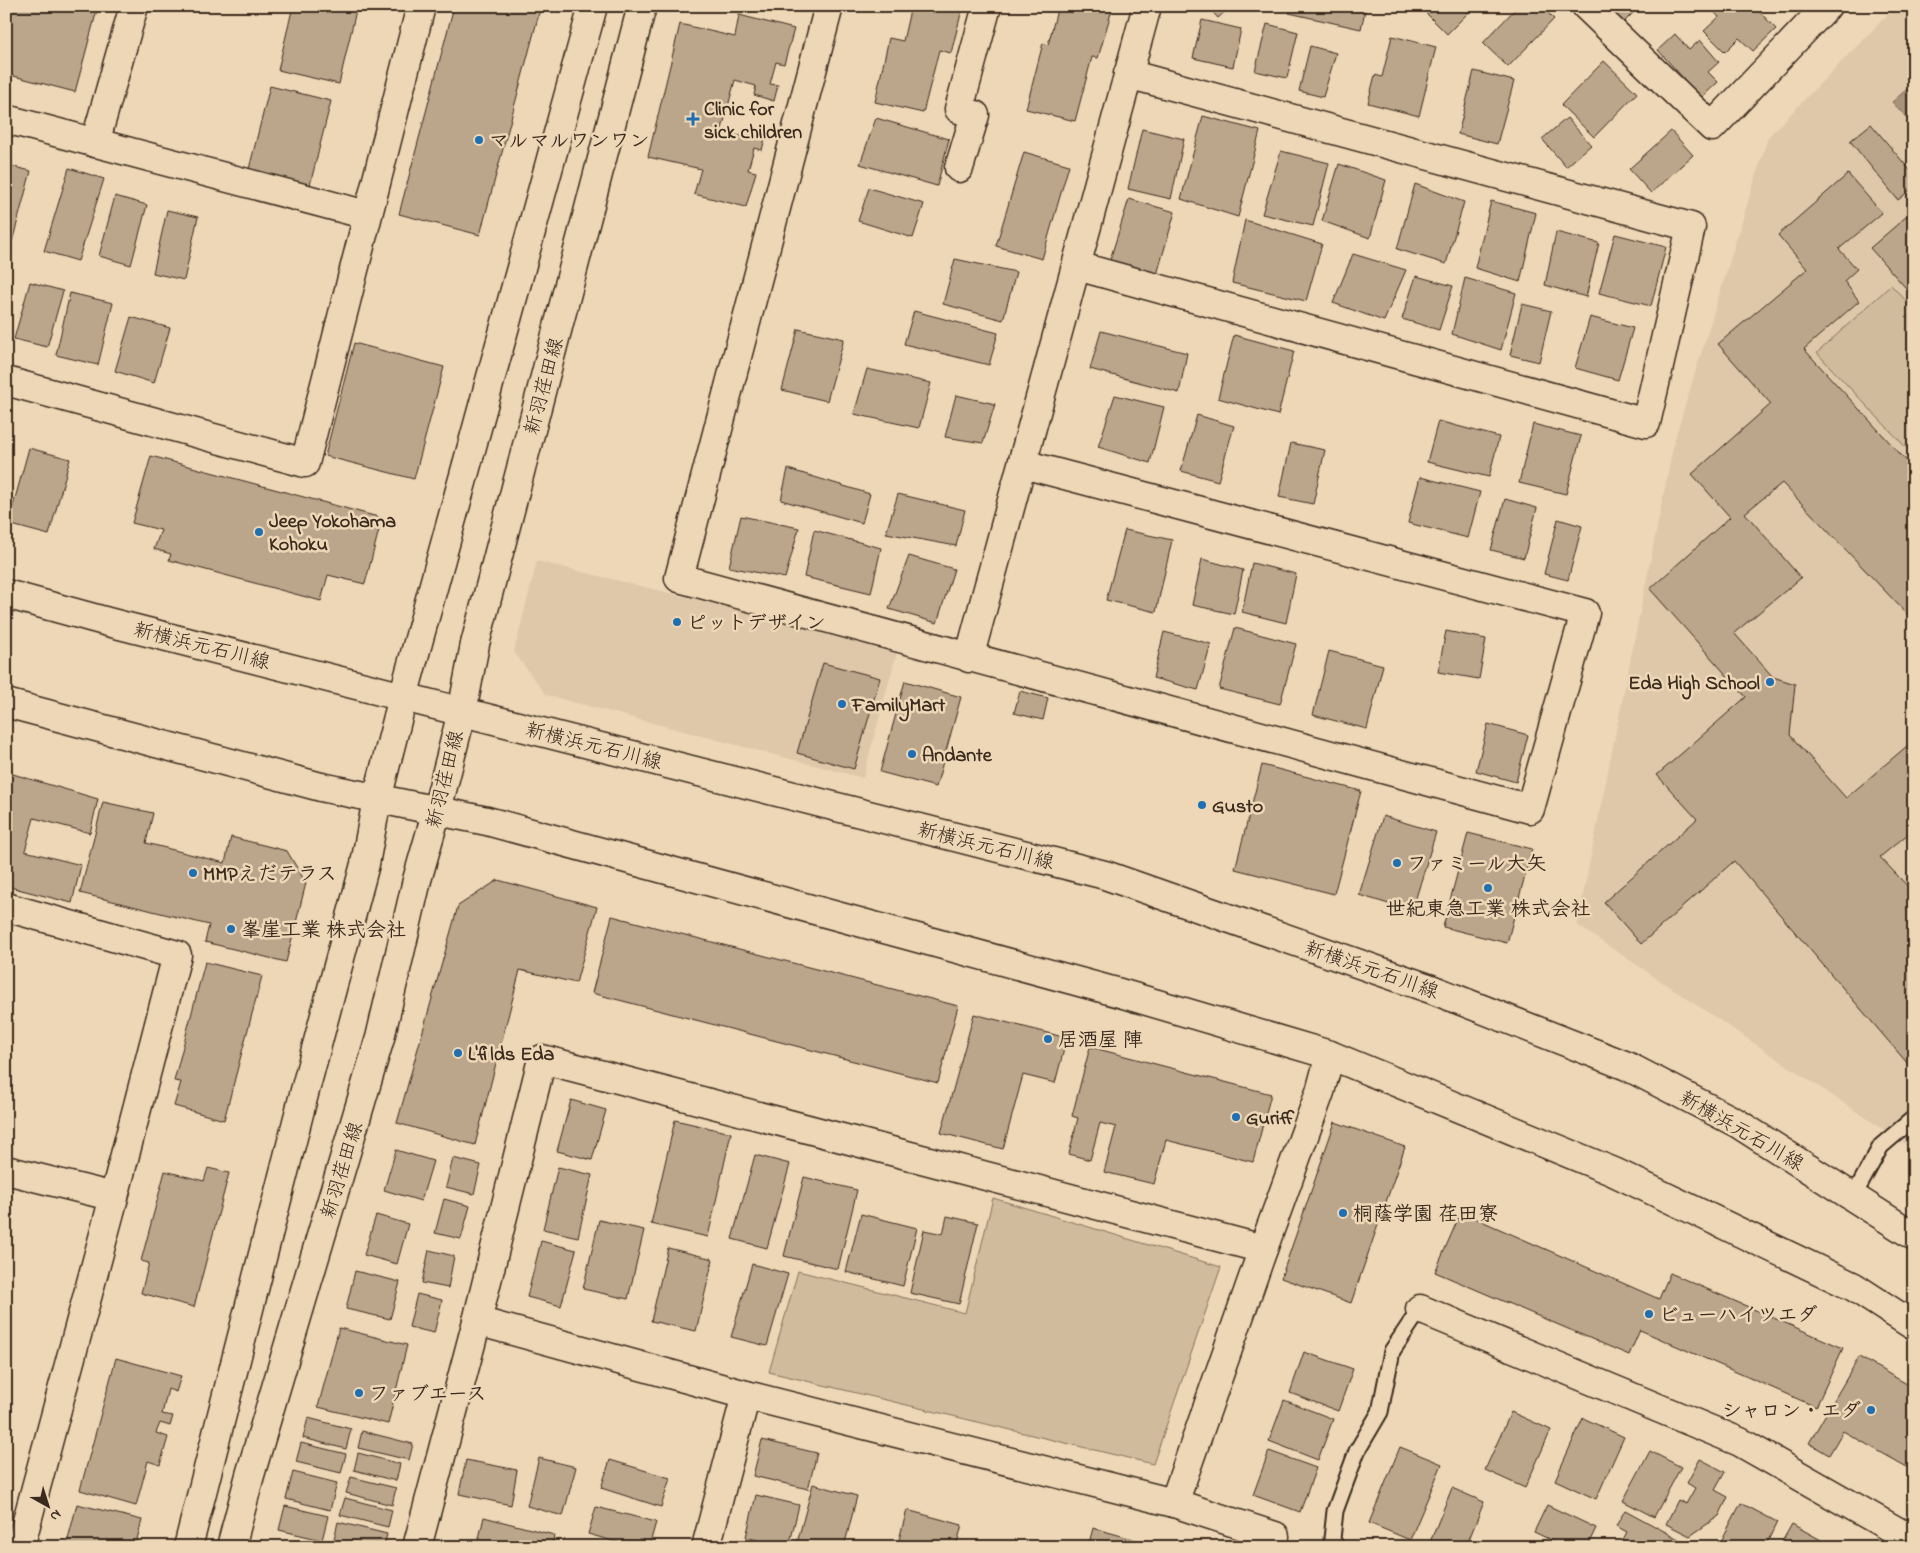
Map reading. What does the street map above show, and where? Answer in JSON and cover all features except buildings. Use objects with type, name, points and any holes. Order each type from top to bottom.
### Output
[{"type":"street","points":[[95,143],[134,6]]},
{"type":"street","points":[[6,381],[305,463],[422,6]]},
{"type":"street","points":[[188,1547],[365,864],[377,799],[404,696],[593,6]]},
{"type":"street","name":"新羽荏田線","points":[[231,1547],[253,1465],[380,1038],[417,880],[462,712],[475,644],[642,6]]},
{"type":"street","points":[[829,6],[680,578],[1530,809],[1585,612],[1023,464]]},
{"type":"street","points":[[959,168],[975,114],[959,109],[987,6]]},
{"type":"street","points":[[970,658],[1147,6]]},
{"type":"street","points":[[1586,6],[1712,127],[1828,6]]},
{"type":"street","points":[[1077,266],[1646,423],[1691,227],[1128,74]]},
{"type":"street","points":[[6,119],[368,215]]},
{"type":"street","name":"新横浜元石川線","points":[[6,594],[108,622],[1105,875],[1431,989],[1627,1066],[1737,1123],[1914,1236]]},
{"type":"street","points":[[6,703],[321,787],[487,821],[1101,988],[1330,1055],[1614,1172],[1854,1286],[1914,1326]]},
{"type":"street","points":[[6,907],[178,955],[20,1547]]},
{"type":"street","points":[[1174,1503],[1320,1092],[1330,1055]]},
{"type":"street","points":[[417,1547],[477,1321],[542,1058],[1263,1249]]},
{"type":"street","points":[[6,1170],[114,1197]]},
{"type":"street","points":[[1420,1309],[1740,1442],[1914,1541]]},
{"type":"street","points":[[477,1321],[746,1395],[1174,1503],[1275,1536],[1272,1547]]},
{"type":"street","points":[[706,1547],[746,1395]]},
{"type":"lane","points":[[1853,1197],[1881,1146],[1914,1118]]},
{"type":"lane","points":[[1336,1547],[1332,1538],[1335,1511],[1357,1451],[1380,1412],[1392,1351],[1420,1309]]},
{"type":"shaded area","name":"Eda High School","points":[[1896,6],[1914,6],[1914,1150],[1577,925],[1675,438],[1768,137]]},
{"type":"shaded area","points":[[1914,83],[1914,126],[1892,102]]},
{"type":"shaded area","points":[[1891,285],[1914,309],[1914,456],[1817,353]]},
{"type":"shaded area","points":[[537,561],[898,648],[863,778],[546,695],[514,652]]},
{"type":"shaded area","points":[[993,1198],[1221,1267],[1153,1464],[769,1372],[798,1271],[965,1313]]},
{"type":"place","name":"Clinic for sick children","points":[[693,119]]},
{"type":"place","name":"マルマルワンワン","points":[[479,140]]},
{"type":"place","name":"Jeep Yokohama Kohoku","points":[[259,532]]},
{"type":"place","name":"ピットデザイン","points":[[677,622]]},
{"type":"place","name":"Eda High School","points":[[1770,682]]},
{"type":"place","name":"FamilyMart","points":[[842,704]]},
{"type":"place","name":"Andante","points":[[912,754]]},
{"type":"place","name":"Gusto","points":[[1202,805]]},
{"type":"place","name":"ファミール大矢","points":[[1397,863]]},
{"type":"place","name":"MMPえだテラス","points":[[193,873]]},
{"type":"place","name":"世紀東急工業 株式会社","points":[[1488,888]]},
{"type":"place","name":"峯崖工業 株式会社","points":[[231,929]]},
{"type":"place","name":"居酒屋 陣","points":[[1048,1039]]},
{"type":"place","name":"L'filds Eda","points":[[458,1053]]},
{"type":"place","name":"Guriff","points":[[1236,1117]]},
{"type":"place","name":"桐蔭学園 荏田寮","points":[[1343,1213]]},
{"type":"place","name":"ビューハイツエダ","points":[[1649,1314]]},
{"type":"place","name":"ファブエース","points":[[359,1393]]},
{"type":"place","name":"シャロン・エダ","points":[[1871,1410]]}]
